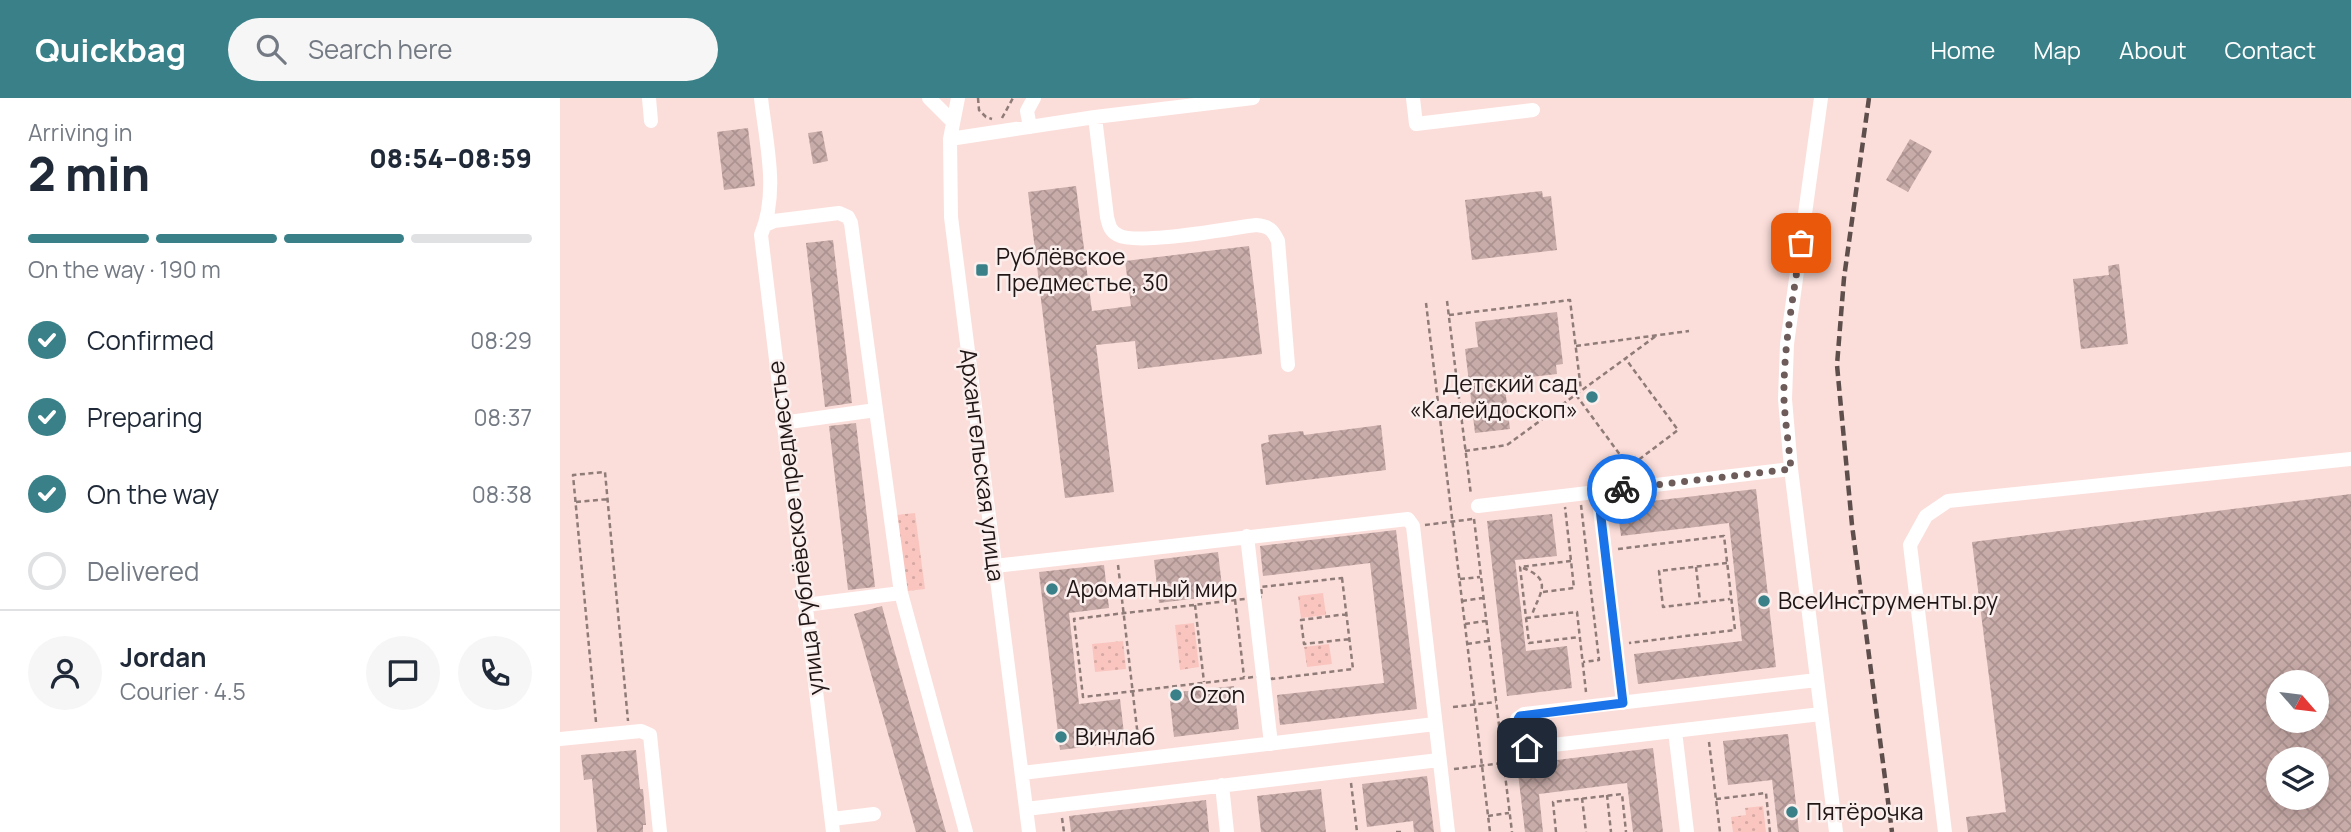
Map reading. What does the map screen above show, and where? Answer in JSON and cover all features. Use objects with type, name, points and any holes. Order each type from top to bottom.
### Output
[{"type":"street","points":[[649,98],[651,121]]},
{"type":"street","name":"улица Рублёвское предместье","points":[[761,98],[772,190],[761,235],[833,826]]},
{"type":"street","points":[[929,98],[953,122]]},
{"type":"street","name":"Архангельская улица","points":[[958,98],[950,139],[951,217],[1029,832]]},
{"type":"street","points":[[1030,127],[1027,111],[1034,98]]},
{"type":"street","points":[[950,139],[1095,117],[1253,98]]},
{"type":"street","points":[[1413,98],[1416,124],[1533,110]]},
{"type":"street","points":[[1821,98],[1787,344],[1784,399],[1836,832]]},
{"type":"street","points":[[1095,117],[1107,217],[1110,228],[1118,235],[1140,239],[1256,225],[1266,226],[1274,231],[1278,241],[1287,365]]},
{"type":"street","points":[[765,225],[774,221],[839,213],[848,216],[851,223],[901,593],[966,832]]},
{"type":"street","points":[[782,423],[876,410]]},
{"type":"street","points":[[1945,832],[1910,545],[1926,516],[1948,501],[2351,459]]},
{"type":"street","points":[[1475,501],[1598,492],[1791,469]]},
{"type":"street","points":[[1598,492],[1623,703]]},
{"type":"street","points":[[995,566],[1408,519],[1413,526],[1448,832]]},
{"type":"street","points":[[1247,536],[1271,744]]},
{"type":"street","points":[[805,605],[901,593]]},
{"type":"street","points":[[1817,680],[1520,716],[1517,723],[1519,742],[1520,746],[1527,748],[1821,714]]},
{"type":"street","points":[[1022,773],[1435,724]]},
{"type":"street","points":[[1675,731],[1687,832]]},
{"type":"street","points":[[560,739],[646,732],[652,740],[660,832]]},
{"type":"street","points":[[1026,809],[1222,785],[1440,765]]},
{"type":"street","points":[[1222,785],[1227,832]]},
{"type":"street","points":[[833,826],[874,814]]},
{"type":"path","points":[[978,98],[979,110],[986,117],[994,119],[1002,118],[1013,98]]},
{"type":"path","points":[[1449,315],[1570,300],[1581,391]]},
{"type":"path","points":[[1447,301],[1465,451],[1475,501]]},
{"type":"path","points":[[1426,303],[1490,832]]},
{"type":"path","points":[[1576,345],[1689,331]]},
{"type":"path","points":[[1465,451],[1507,446],[1656,335]]},
{"type":"path","points":[[1576,394],[1629,467],[1669,438],[1678,430],[1625,358]]},
{"type":"path","points":[[597,736],[573,475],[605,472],[629,732]]},
{"type":"path","points":[[575,502],[608,499]]},
{"type":"path","points":[[1581,505],[1599,660],[1583,662]]},
{"type":"path","points":[[1543,592],[1574,588],[1564,508]]},
{"type":"path","points":[[1413,526],[1474,519],[1512,832]]},
{"type":"path","points":[[1618,548],[1724,536],[1735,630],[1629,643]]},
{"type":"path","points":[[1520,567],[1571,561]]},
{"type":"path","points":[[1727,563],[1659,571],[1664,607],[1731,599]]},
{"type":"path","points":[[1118,565],[1138,737]]},
{"type":"path","points":[[1520,567],[1539,578],[1543,592],[1532,617]]},
{"type":"path","points":[[1520,567],[1529,643],[1580,637]]},
{"type":"path","points":[[1696,567],[1700,603]]},
{"type":"path","points":[[1460,579],[1480,577]]},
{"type":"path","points":[[1280,585],[1342,578],[1350,639],[1353,669],[1291,677]]},
{"type":"path","points":[[1462,601],[1483,598]]},
{"type":"path","points":[[1235,600],[1244,678]]},
{"type":"path","points":[[1224,601],[1074,619],[1083,697],[1233,680]]},
{"type":"path","points":[[1195,605],[1204,683]]},
{"type":"path","points":[[1526,618],[1577,612],[1581,645]]},
{"type":"path","points":[[1347,614],[1301,620],[1304,644],[1350,639]]},
{"type":"path","points":[[1465,624],[1486,621]]},
{"type":"path","points":[[1468,644],[1488,641]]},
{"type":"path","points":[[1452,707],[1496,702]]},
{"type":"path","points":[[1440,765],[1482,766],[1503,763]]},
{"type":"path","points":[[1715,786],[1720,832]]},
{"type":"path","points":[[1352,788],[1357,832]]},
{"type":"path","points":[[1716,799],[1766,793],[1770,832]]},
{"type":"path","points":[[1556,832],[1553,802],[1622,794],[1626,832]]},
{"type":"path","points":[[1607,795],[1611,832]]},
{"type":"path","points":[[1582,798],[1586,832]]},
{"type":"path","points":[[1488,816],[1509,813]]},
{"type":"path","points":[[1062,815],[1064,832]]},
{"type":"path","points":[[1396,832],[1404,832]]},
{"type":"shaded area","points":[[915,513],[925,589],[907,591],[896,515]]},
{"type":"shaded area","points":[[1323,593],[1326,615],[1301,618],[1298,596]]},
{"type":"shaded area","points":[[1194,623],[1199,667],[1180,670],[1175,625]]},
{"type":"shaded area","points":[[1123,641],[1126,669],[1095,672],[1092,644]]},
{"type":"shaded area","points":[[1329,644],[1332,664],[1307,667],[1304,647]]},
{"type":"shaded area","points":[[1763,806],[1766,832],[1733,832],[1731,817],[1746,815],[1745,808]]},
{"type":"building","points":[[748,128],[755,186],[724,190],[717,132]]},
{"type":"building","points":[[822,131],[828,161],[813,164],[808,133]]},
{"type":"building","points":[[1910,139],[1932,151],[1908,192],[1886,180]]},
{"type":"building","points":[[1076,186],[1092,311],[1131,306],[1125,261],[1249,246],[1262,354],[1138,369],[1135,341],[1096,345],[1114,492],[1065,498],[1028,192]]},
{"type":"building","points":[[1542,191],[1543,197],[1551,196],[1557,250],[1472,260],[1465,200]]},
{"type":"building","points":[[833,240],[852,403],[825,407],[806,243]]},
{"type":"building","points":[[2119,264],[2128,344],[2081,349],[2073,279],[2109,275],[2108,266]]},
{"type":"building","points":[[1557,312],[1563,364],[1556,365],[1557,374],[1504,380],[1510,429],[1475,433],[1465,349],[1478,347],[1475,322]]},
{"type":"building","points":[[856,423],[875,587],[848,590],[829,426]]},
{"type":"building","points":[[1381,425],[1386,470],[1266,485],[1261,444],[1269,442],[1268,435],[1303,431],[1304,435]]},
{"type":"building","points":[[1756,489],[1776,667],[1638,684],[1634,654],[1742,641],[1729,523],[1621,536],[1617,505]]},
{"type":"building","points":[[2351,494],[2351,832],[1968,832],[1966,817],[2006,812],[1972,542]]},
{"type":"building","points":[[1552,514],[1557,556],[1515,560],[1526,651],[1567,646],[1572,688],[1507,696],[1487,521]]},
{"type":"building","points":[[1396,530],[1417,709],[1280,725],[1277,695],[1384,683],[1370,563],[1263,576],[1260,546]]},
{"type":"building","points":[[1218,552],[1223,595],[1159,603],[1154,560]]},
{"type":"building","points":[[1104,565],[1109,608],[1069,613],[1079,704],[1120,699],[1125,742],[1060,750],[1039,572]]},
{"type":"building","points":[[882,606],[946,832],[916,832],[854,614]]},
{"type":"building","points":[[1234,686],[1239,729],[1174,737],[1169,693]]},
{"type":"building","points":[[1788,734],[1799,832],[1778,832],[1772,780],[1728,785],[1723,741]]},
{"type":"building","points":[[1653,748],[1663,832],[1633,832],[1627,783],[1539,794],[1543,832],[1525,832],[1517,765]]},
{"type":"building","points":[[636,750],[640,789],[643,789],[646,825],[643,825],[643,832],[597,832],[592,779],[584,780],[581,755]]},
{"type":"building","points":[[1427,776],[1434,832],[1414,832],[1413,821],[1367,827],[1362,784]]},
{"type":"building","points":[[1321,789],[1326,832],[1261,832],[1257,796]]},
{"type":"building","points":[[1206,800],[1209,832],[1071,832],[1069,816]]},
{"type":"railway","points":[[1869,98],[1844,278],[1837,365],[1852,525],[1892,832]]},
{"type":"way so far","points":[[1622,489],[1791,469],[1784,399],[1787,344],[1801,243]]},
{"type":"place","name":"Рублёвское Предместье, 30","points":[[982,270]]},
{"type":"place","name":"Детский сад «Калейдоскоп»","points":[[1592,397]]},
{"type":"place","name":"Ароматный мир","points":[[1052,589]]},
{"type":"place","name":"ВсеИнструменты.ру","points":[[1764,601]]},
{"type":"place","name":"Ozon","points":[[1176,695]]},
{"type":"place","name":"Винлаб","points":[[1061,737]]},
{"type":"place","name":"Пятёрочка","points":[[1792,812]]},
{"type":"route","points":[[1527,748],[1520,746],[1519,742],[1517,719],[1520,716],[1623,703],[1598,492],[1622,489]]}]
